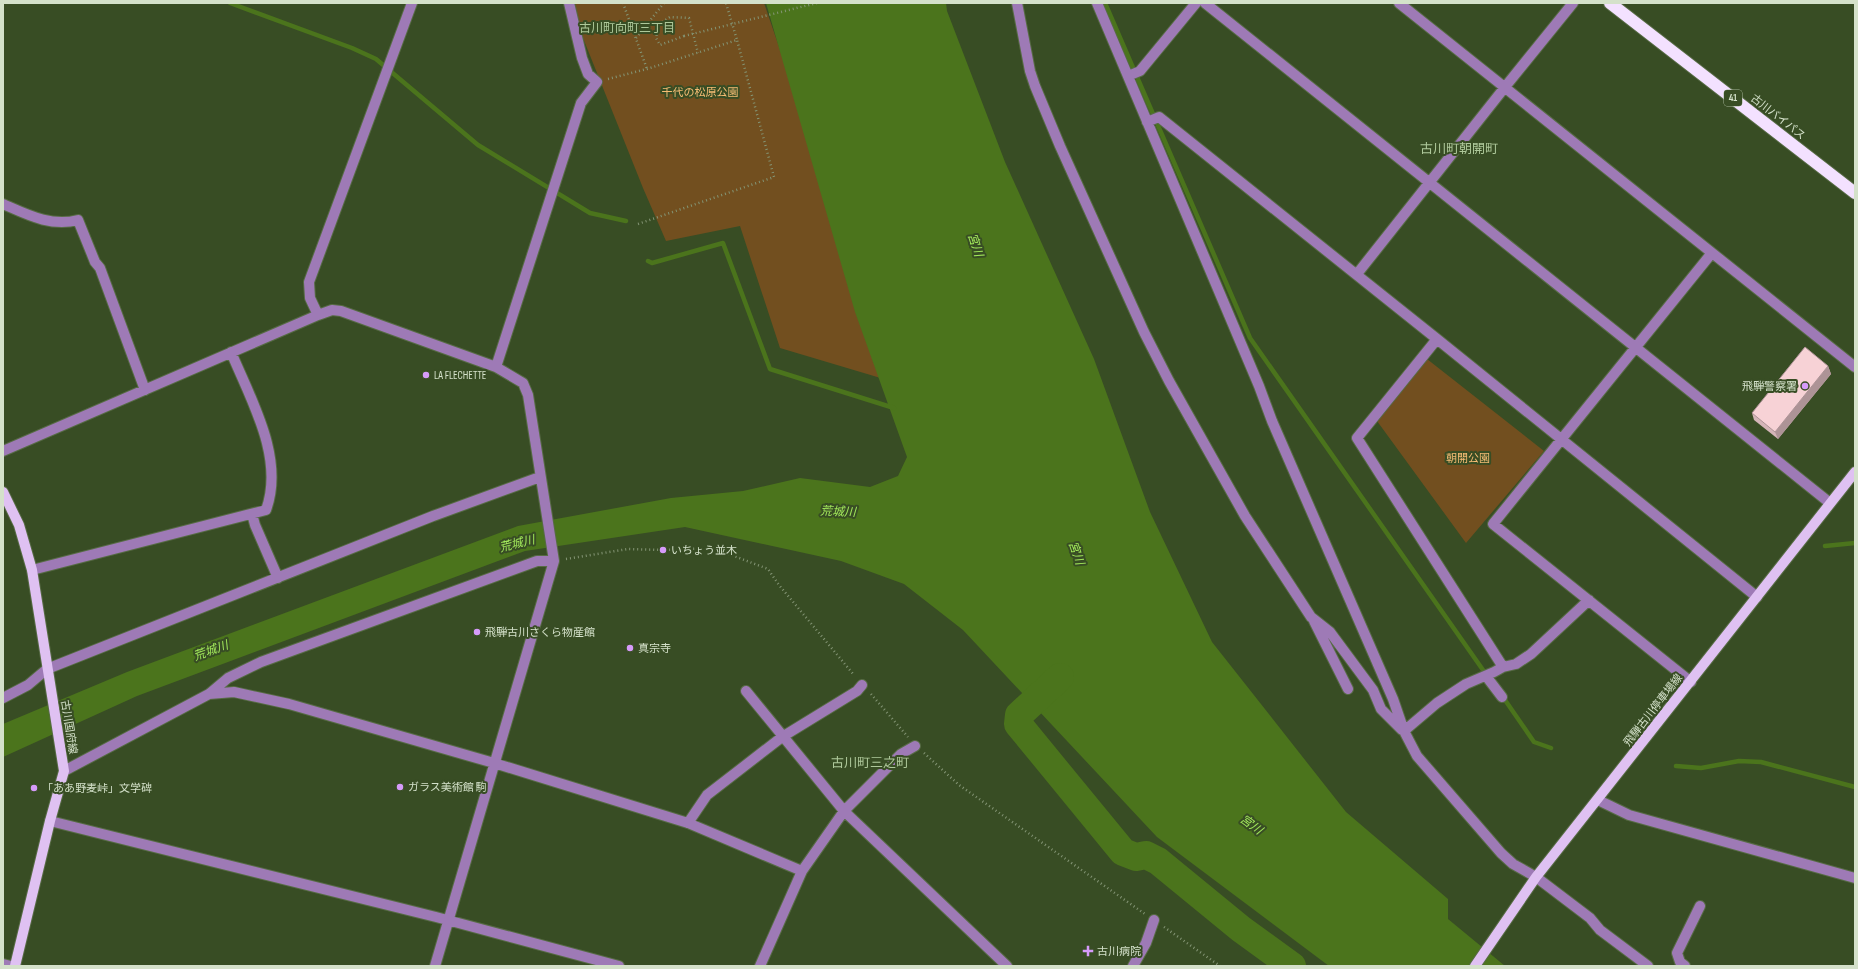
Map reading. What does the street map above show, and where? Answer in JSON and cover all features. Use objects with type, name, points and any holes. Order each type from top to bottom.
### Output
[{"type":"highway","name":"古川バイパス","points":[[1610,3],[1855,193]]},
{"type":"main road","name":"飛騨古川停車場線","points":[[1475,966],[1536,877],[1855,472]]},
{"type":"main road","name":"古川国府線","points":[[3,492],[19,525],[32,570],[64,768],[15,966]]},
{"type":"street","points":[[318,315],[310,298],[309,282],[412,3]]},
{"type":"street","points":[[496,367],[581,103],[597,82],[588,74],[584,63],[569,3]]},
{"type":"street","points":[[1017,3],[1030,71],[1035,86],[1060,146],[1144,332],[1214,463],[1245,516],[1311,617],[1348,689]]},
{"type":"street","points":[[1097,3],[1133,74],[1272,421],[1390,692],[1404,731],[1417,756],[1501,853],[1513,864],[1536,877],[1590,918],[1600,930],[1648,966]]},
{"type":"street","points":[[1133,74],[1196,3]]},
{"type":"street","points":[[1205,3],[1637,347],[1830,503]]},
{"type":"street","points":[[1399,3],[1711,254],[1855,367]]},
{"type":"street","points":[[1357,274],[1573,3]]},
{"type":"street","points":[[1152,120],[1357,274],[1757,597]]},
{"type":"street","points":[[3,204],[25,214],[54,223],[65,223],[78,220],[95,262],[100,268],[145,390]]},
{"type":"street","points":[[1690,682],[1493,524],[1711,254]]},
{"type":"street","points":[[3,451],[332,310],[341,311],[496,367],[523,383],[528,395],[554,561],[435,966]]},
{"type":"street","points":[[1437,339],[1357,438],[1503,667]]},
{"type":"street","points":[[32,570],[266,510],[271,497],[270,456],[263,431],[231,352]]},
{"type":"street","points":[[3,698],[48,674],[278,578],[433,516],[541,481]]},
{"type":"street","points":[[252,514],[255,525],[278,578]]},
{"type":"street","points":[[64,768],[209,694],[228,678],[261,662],[537,561],[554,561]]},
{"type":"street","points":[[1404,731],[1437,703],[1466,684],[1503,667],[1516,664],[1531,654],[1589,600]]},
{"type":"street","points":[[1311,617],[1330,632],[1373,690],[1381,709],[1404,731]]},
{"type":"street","points":[[1486,676],[1502,697]]},
{"type":"street","points":[[688,823],[707,795],[782,737],[857,691],[862,684]]},
{"type":"street","points":[[746,691],[782,737],[844,811],[1007,966]]},
{"type":"street","points":[[209,694],[234,692],[289,704],[494,762],[688,823],[802,871]]},
{"type":"street","points":[[760,966],[802,871],[844,811],[900,754],[916,746]]},
{"type":"street","points":[[1598,800],[1629,815],[1855,878]]},
{"type":"street","points":[[50,821],[448,921],[618,966]]},
{"type":"street","points":[[1685,966],[1680,962],[1677,953],[1700,906]]},
{"type":"street","points":[[1133,966],[1146,943],[1154,920]]},
{"type":"street","points":[[3,964],[11,966]]},
{"type":"path","points":[[623,3],[647,69]]},
{"type":"path","points":[[636,38],[664,3]]},
{"type":"path","points":[[638,224],[774,177],[726,3]]},
{"type":"path","points":[[698,53],[689,18],[670,17],[658,25],[656,38],[660,45],[684,36],[817,3]]},
{"type":"path","points":[[597,82],[647,69],[737,40]]},
{"type":"path","points":[[554,561],[628,549],[663,550],[713,548],[768,569],[779,585],[916,746],[959,785],[1220,966]]},
{"type":"green space","name":"千代の松原公園","points":[[575,3],[764,3],[894,382],[780,348],[740,226],[666,241],[643,188],[581,33]]},
{"type":"green space","name":"朝開公園","points":[[1427,359],[1544,451],[1466,543],[1377,421]]},
{"type":"water","points":[[766,3],[946,3],[947,11],[1005,162],[1094,359],[1150,512],[1212,642],[1346,812],[1448,899],[1448,919],[1505,966],[1329,966],[1157,837],[963,630],[904,584],[841,561],[685,527],[525,551],[137,696],[3,757],[3,724],[127,672],[518,526],[671,498],[743,491],[800,478],[870,487],[898,476],[907,457],[855,312]]},
{"type":"building","points":[[1805,347],[1828,366],[1775,432],[1752,413]]},
{"type":"waterway","points":[[230,3],[352,48],[376,59],[478,145],[590,213],[626,221]]},
{"type":"waterway","points":[[1105,3],[1250,338],[1483,670]]},
{"type":"waterway","points":[[648,261],[652,263],[723,243],[770,369],[894,408]]},
{"type":"waterway","points":[[1825,546],[1855,543]]},
{"type":"waterway","points":[[1060,677],[1019,715],[1018,724],[1123,852],[1136,857],[1146,855],[1158,861],[1241,929],[1292,966]]},
{"type":"waterway","points":[[1505,700],[1534,742],[1551,748]]},
{"type":"waterway","points":[[1676,766],[1701,768],[1739,761],[1761,762],[1855,787]]},
{"type":"place","name":"LA FLECHETTE","points":[[426,375]]},
{"type":"place","name":"飛騨警察署","points":[[1805,386]]},
{"type":"place","name":"いちょう並木","points":[[663,550]]},
{"type":"place","name":"飛騨古川さくら物産館","points":[[477,632]]},
{"type":"place","name":"真宗寺","points":[[630,648]]},
{"type":"place","name":"ガラス美術館 駒","points":[[400,787]]},
{"type":"place","name":"「ああ野麦峠」文学碑","points":[[34,788]]},
{"type":"place","name":"古川病院","points":[[1088,951]]},
{"type":"district","name":"古川町向町三丁目","points":[[627,28]]},
{"type":"district","name":"古川町朝開町","points":[[1459,149]]},
{"type":"district","name":"古川町三之町","points":[[870,763]]},
{"type":"water label","name":"宮川","points":[[975,245]]},
{"type":"water label","name":"荒城川","points":[[838,512]]},
{"type":"water label","name":"荒城川","points":[[517,544]]},
{"type":"water label","name":"宮川","points":[[1076,553]]},
{"type":"water label","name":"荒城川","points":[[211,651]]},
{"type":"water label","name":"宮川","points":[[1251,825]]}]
